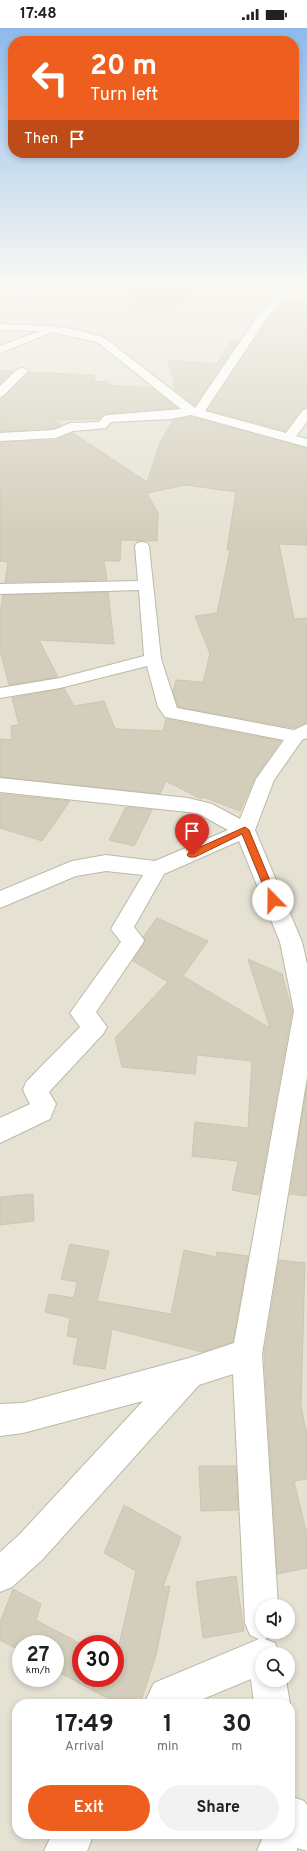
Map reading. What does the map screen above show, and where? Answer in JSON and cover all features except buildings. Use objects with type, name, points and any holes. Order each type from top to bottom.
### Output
[{"type":"street","points":[[135,366],[195,412],[288,439],[307,443]]},
{"type":"street","points":[[0,436],[56,434],[70,427],[102,425],[108,419],[195,412],[228,366]]},
{"type":"street","points":[[0,393],[22,371]]},
{"type":"street","points":[[288,439],[307,413]]},
{"type":"street","points":[[0,900],[72,869],[106,863],[157,869],[245,830],[265,779],[301,733],[171,713],[167,707],[153,659],[142,546]]},
{"type":"street","points":[[0,589],[146,585]]},
{"type":"street","points":[[0,694],[60,683],[153,659]]},
{"type":"street","points":[[0,785],[188,805],[205,810],[245,830],[291,942],[300,953],[306,1011],[247,1354],[261,1599]]},
{"type":"street","points":[[0,1131],[41,1110],[43,1104],[35,1090],[95,1027],[82,1013],[132,943],[133,940],[131,937],[122,929],[157,869]]},
{"type":"street","points":[[0,1420],[23,1418],[189,1373],[247,1354]]},
{"type":"street","points":[[0,1575],[31,1547],[189,1373]]},
{"type":"street","points":[[165,1699],[167,1696],[255,1658]]},
{"type":"street","points":[[269,1687],[271,1699]]},
{"type":"street","points":[[295,1820],[307,1832]]},
{"type":"street","points":[[64,1851],[72,1839]]},
{"type":"street","points":[[277,1851],[281,1839]]},
{"type":"shaded area","points":[[0,366],[307,366],[307,1851],[0,1851]]},
{"type":"route","points":[[192,855],[245,830],[273,900]]}]
